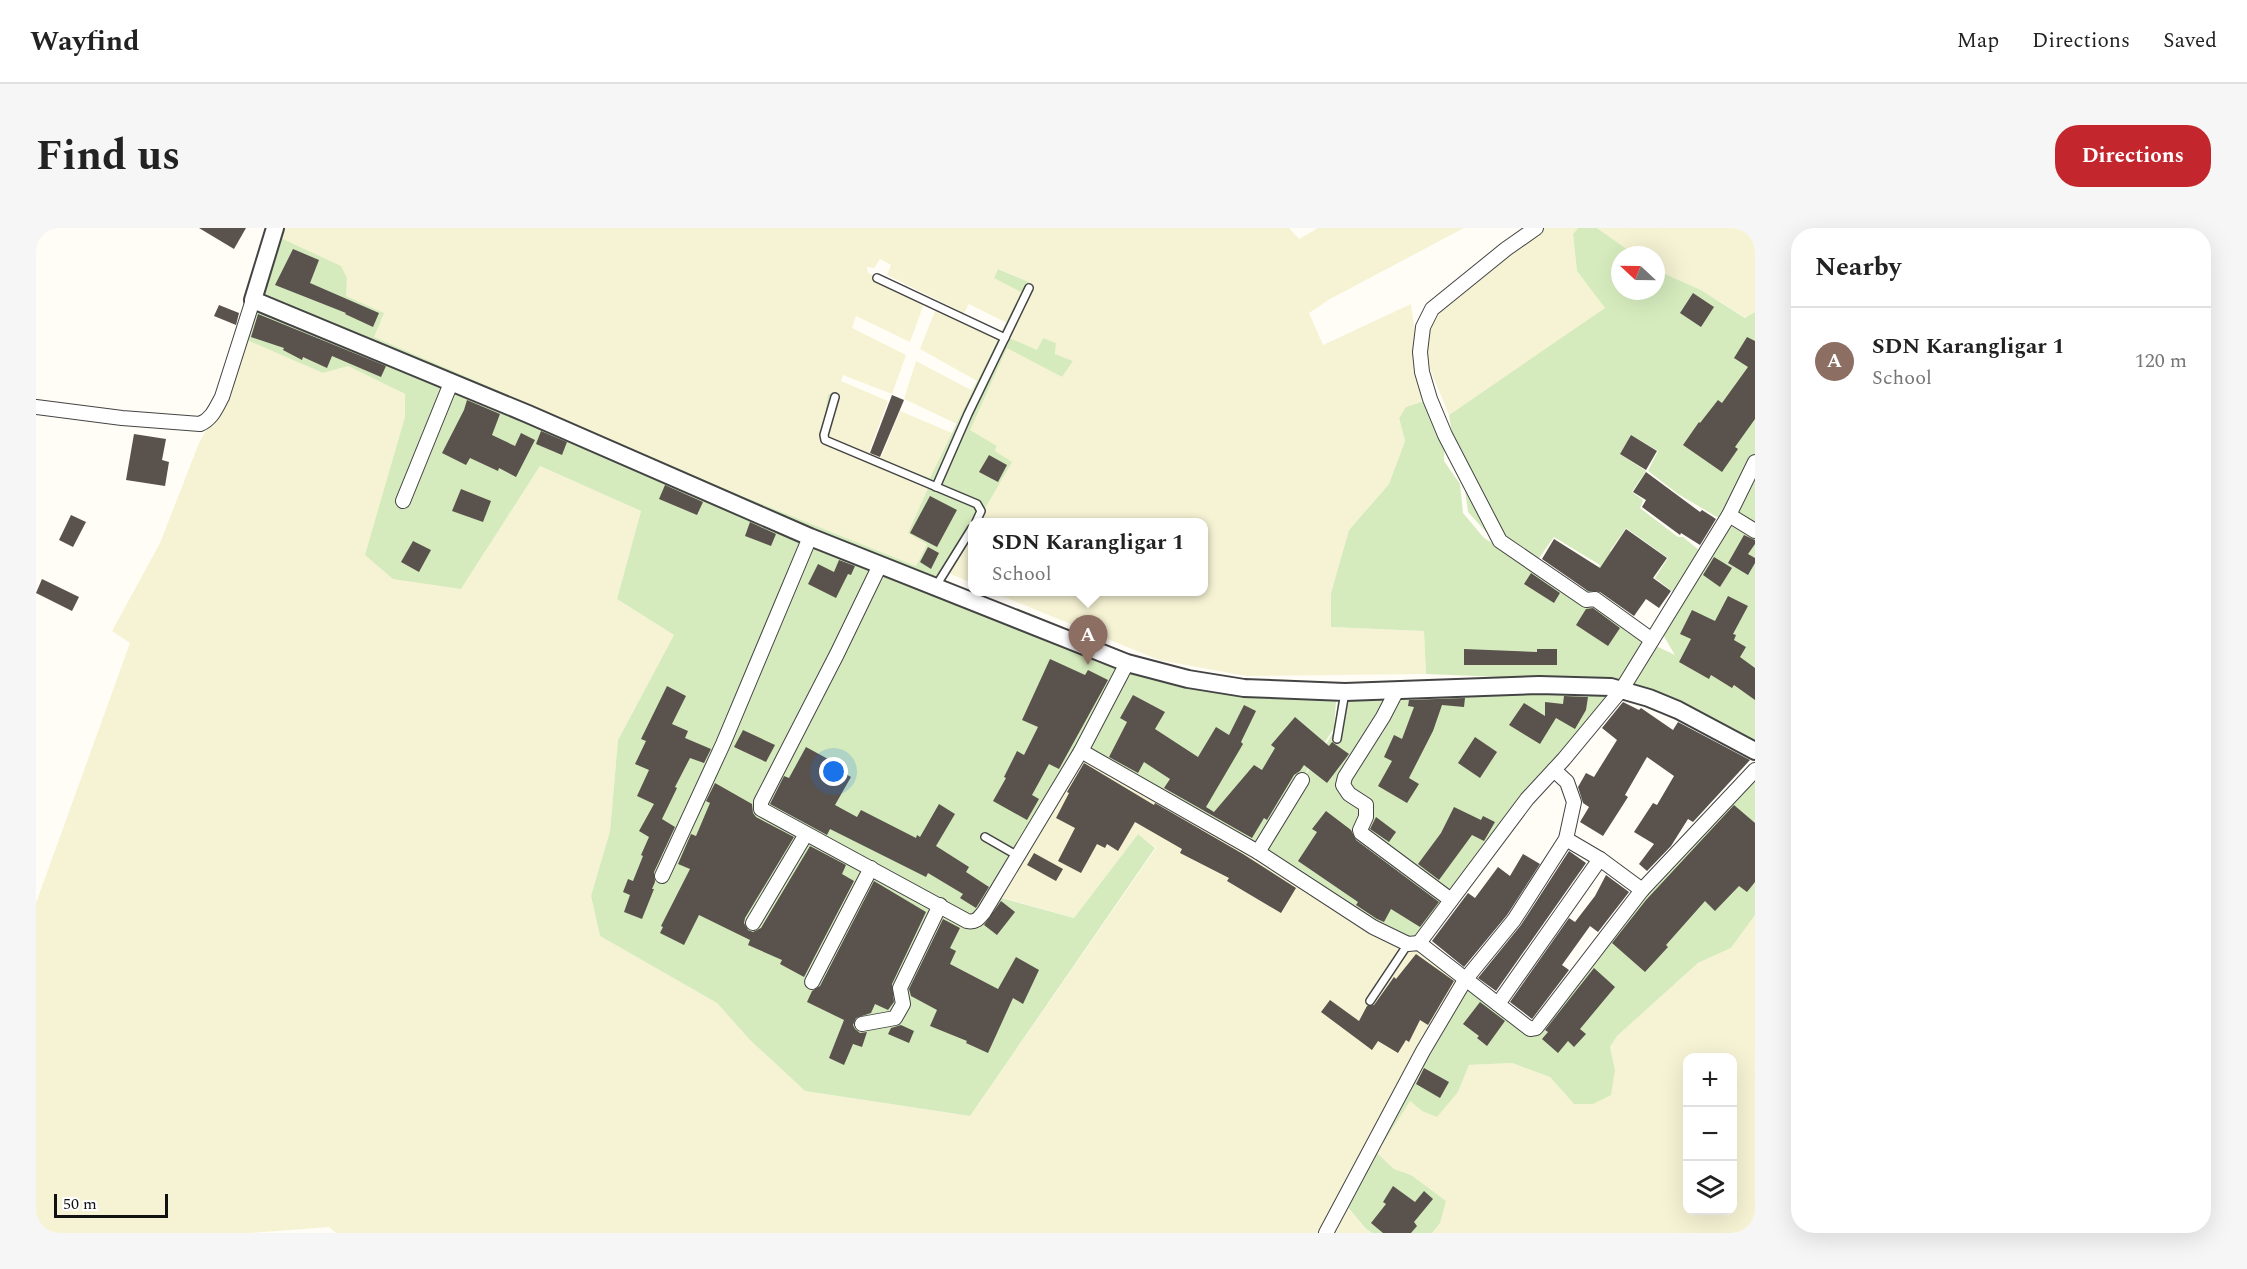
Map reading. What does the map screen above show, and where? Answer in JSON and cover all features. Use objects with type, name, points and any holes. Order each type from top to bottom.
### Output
[{"type":"street","points":[[36,407],[122,418],[200,424],[206,422],[222,397],[275,228]]},
{"type":"street","points":[[1536,228],[1506,249],[1432,309],[1423,327],[1420,352],[1422,372],[1430,399],[1468,482],[1500,541],[1586,600],[1595,599],[1652,640]]},
{"type":"street","points":[[253,300],[810,537],[1127,663],[1188,679],[1244,688],[1346,692],[1628,680],[1678,710],[1754,748]]},
{"type":"street","points":[[404,501],[451,383]]},
{"type":"street","points":[[1414,943],[1451,900],[1527,799],[1554,770],[1628,680],[1729,514],[1755,462]]},
{"type":"street","points":[[1729,514],[1755,531]]},
{"type":"street","points":[[662,876],[723,744],[810,537]]},
{"type":"street","points":[[880,565],[761,802],[763,812],[967,921],[978,920],[1018,856],[1081,751],[1127,663]]},
{"type":"street","points":[[1397,690],[1383,717],[1345,777],[1343,785],[1345,790],[1366,806],[1368,811],[1360,830],[1361,833],[1451,900]]},
{"type":"street","points":[[1081,751],[1258,852],[1372,927],[1414,943],[1498,1004],[1526,1028],[1536,1028],[1642,890],[1755,770]]},
{"type":"street","points":[[1326,1233],[1423,1051],[1465,980],[1514,920],[1566,839],[1574,802],[1567,782],[1554,770]]},
{"type":"street","points":[[1258,852],[1302,780]]},
{"type":"street","points":[[753,923],[806,834]]},
{"type":"street","points":[[1566,839],[1642,890]]},
{"type":"street","points":[[1498,1004],[1600,860]]},
{"type":"street","points":[[812,982],[871,868]]},
{"type":"street","points":[[862,1024],[895,1018],[903,1004],[900,988],[940,905]]},
{"type":"lane","points":[[877,278],[1005,338]]},
{"type":"lane","points":[[936,487],[968,414],[1029,288]]},
{"type":"lane","points":[[835,397],[824,435],[825,440],[977,504],[981,511],[978,518]]},
{"type":"lane","points":[[936,586],[968,534]]},
{"type":"lane","points":[[1337,739],[1346,692]]},
{"type":"lane","points":[[985,837],[1018,856]]},
{"type":"lane","points":[[1370,1001],[1414,943]]},
{"type":"shaded area","points":[[277,228],[1289,228],[1299,239],[1318,228],[1464,228],[1330,299],[1309,313],[1323,345],[1411,304],[1423,390],[1421,402],[1406,407],[1399,418],[1405,441],[1389,484],[1349,530],[1331,593],[1331,627],[1424,631],[1426,674],[1246,676],[1159,660],[1002,596],[1208,596],[1208,518],[979,518],[991,497],[1000,454],[995,451],[997,446],[969,430],[1007,347],[1062,377],[1073,361],[1055,354],[1056,343],[1043,338],[1037,351],[1005,336],[1029,282],[999,269],[995,278],[1021,292],[1007,323],[969,304],[964,313],[887,275],[891,265],[880,259],[874,268],[867,267],[868,273],[926,298],[910,342],[856,316],[852,328],[906,355],[892,394],[843,375],[841,381],[888,401],[869,452],[881,458],[900,411],[952,433],[957,424],[904,399],[916,361],[971,390],[977,381],[920,349],[937,306],[999,336],[949,442],[930,478],[880,459],[825,435],[833,395],[828,394],[822,436],[932,482],[927,544],[916,566],[742,496],[373,337],[345,296],[347,278],[300,248],[274,235]]},
{"type":"shaded area","points":[[1544,228],[1578,228],[1573,234],[1577,271],[1606,308],[1449,415],[1430,369],[1425,343],[1431,327],[1448,300]]},
{"type":"shaded area","points":[[1597,228],[1755,228],[1755,312],[1746,318],[1701,290],[1665,274],[1665,246],[1622,246]]},
{"type":"shaded area","points":[[247,339],[323,373],[348,366],[405,394],[405,417],[461,589],[540,466],[641,511],[617,599],[674,635],[618,740],[610,831],[591,896],[600,936],[717,1003],[749,1039],[805,1091],[970,1116],[1156,848],[1138,834],[1074,918],[1000,897],[1078,753],[1418,947],[1466,981],[1321,1233],[336,1233],[329,1227],[251,1233],[36,1233],[36,903],[130,643],[112,631],[160,543],[199,443],[230,387]]},
{"type":"shaded area","points":[[968,537],[968,581],[948,573]]},
{"type":"shaded area","points":[[1755,915],[1755,1233],[1432,1233],[1440,1223],[1411,1175],[1394,1169],[1377,1153],[1410,1100],[1422,1111],[1458,1092],[1469,1065],[1512,1063],[1550,1077],[1574,1104],[1615,1070],[1610,1047],[1617,1036],[1698,963],[1731,948]]},
{"type":"shaded area","points":[[1347,1206],[1364,1228],[1372,1233],[1331,1233]]},
{"type":"green space","points":[[1578,228],[1597,228],[1622,246],[1611,246],[1611,300],[1665,300],[1665,274],[1701,290],[1745,318],[1755,312],[1755,464],[1722,520],[1678,494],[1648,471],[1658,451],[1631,435],[1620,454],[1646,471],[1632,492],[1643,500],[1640,508],[1700,551],[1679,592],[1673,592],[1655,578],[1668,558],[1626,528],[1610,551],[1621,559],[1611,579],[1599,595],[1584,591],[1600,565],[1554,537],[1536,562],[1487,533],[1468,512],[1464,482],[1450,459],[1452,434],[1449,415],[1605,308],[1577,271],[1573,234]]},
{"type":"green space","points":[[274,235],[341,266],[347,278],[346,296],[384,313],[374,337],[742,496],[916,566],[927,544],[908,533],[931,482],[822,436],[828,394],[833,395],[825,435],[930,478],[1021,292],[994,278],[998,269],[1029,282],[1005,336],[1037,350],[1043,338],[1056,343],[1055,354],[1073,361],[1062,377],[1007,348],[970,430],[997,446],[995,451],[1012,462],[979,518],[968,518],[968,537],[948,573],[942,592],[1121,666],[998,897],[1074,918],[1138,834],[1155,848],[970,1116],[805,1091],[749,1039],[717,1003],[600,936],[591,896],[610,831],[618,740],[674,635],[617,599],[641,511],[540,466],[461,589],[393,579],[365,555],[405,417],[405,394],[348,366],[323,373],[247,340]]},
{"type":"green space","points":[[1421,402],[1434,404],[1445,430],[1444,461],[1460,484],[1463,513],[1484,538],[1647,638],[1620,682],[1426,674],[1424,631],[1331,627],[1331,593],[1349,530],[1389,484],[1405,441],[1399,418],[1406,407]]},
{"type":"green space","points":[[1755,467],[1755,747],[1667,695],[1633,683],[1654,645],[1675,655],[1662,633]]},
{"type":"green space","points":[[1127,665],[1192,682],[1337,688],[1334,728],[1286,804],[1335,729],[1339,688],[1617,685],[1418,945],[1079,752]]},
{"type":"green space","points":[[1755,770],[1755,915],[1731,948],[1698,963],[1617,1036],[1610,1047],[1615,1070],[1611,1095],[1593,1104],[1574,1104],[1550,1077],[1512,1063],[1469,1065],[1458,1092],[1437,1117],[1422,1111],[1410,1101],[1377,1153],[1394,1169],[1411,1175],[1446,1201],[1440,1223],[1432,1233],[1372,1233],[1365,1228],[1347,1206],[1467,981],[1527,1029]]},
{"type":"building","points":[[199,228],[246,228],[234,249]]},
{"type":"building","points":[[293,249],[319,260],[310,283],[379,313],[373,327],[346,313],[275,285]]},
{"type":"building","points":[[1693,293],[1714,307],[1701,327],[1680,313]]},
{"type":"building","points":[[219,305],[239,313],[236,325],[214,316]]},
{"type":"building","points":[[258,314],[386,366],[381,377],[332,356],[327,368],[303,357],[302,360],[283,350],[284,348],[251,337]]},
{"type":"building","points":[[1747,337],[1755,341],[1755,419],[1735,447],[1738,449],[1722,472],[1683,445],[1718,400],[1722,403],[1748,367],[1734,358]]},
{"type":"building","points":[[892,395],[904,400],[880,457],[870,453]]},
{"type":"building","points":[[467,400],[500,414],[492,435],[515,446],[521,433],[535,440],[516,477],[499,468],[498,471],[470,458],[466,465],[442,453]]},
{"type":"building","points":[[541,431],[567,442],[562,455],[536,444]]},
{"type":"building","points":[[134,434],[166,439],[162,460],[169,462],[165,486],[126,480]]},
{"type":"building","points":[[1631,435],[1657,451],[1646,470],[1620,454]]},
{"type":"building","points":[[989,455],[1007,465],[998,482],[979,472]]},
{"type":"building","points":[[1646,472],[1700,512],[1702,510],[1716,519],[1700,545],[1681,533],[1680,535],[1642,507],[1646,500],[1633,492]]},
{"type":"building","points":[[665,485],[703,502],[697,515],[659,499]]},
{"type":"building","points":[[461,489],[491,501],[483,522],[452,511]]},
{"type":"building","points":[[930,496],[957,510],[937,547],[910,533]]},
{"type":"building","points":[[71,515],[86,522],[73,547],[59,540]]},
{"type":"building","points":[[750,522],[776,534],[771,546],[745,536]]},
{"type":"building","points":[[1626,529],[1667,558],[1653,578],[1671,591],[1659,608],[1646,599],[1634,616],[1600,592],[1588,591],[1542,559],[1554,539],[1600,568]]},
{"type":"building","points":[[1744,535],[1755,540],[1748,554],[1755,558],[1755,563],[1748,575],[1728,563]]},
{"type":"building","points":[[413,541],[431,550],[419,572],[401,562]]},
{"type":"building","points":[[928,547],[939,553],[931,569],[920,562]]},
{"type":"building","points":[[1714,557],[1732,568],[1720,587],[1703,575]]},
{"type":"building","points":[[839,560],[855,566],[851,575],[848,574],[836,598],[808,584],[818,564],[834,572]]},
{"type":"building","points":[[1531,573],[1560,593],[1554,603],[1524,584]]},
{"type":"building","points":[[42,579],[79,597],[72,611],[36,593]]},
{"type":"building","points":[[1728,596],[1748,606],[1733,634],[1736,635],[1734,640],[1746,647],[1740,657],[1755,668],[1755,700],[1734,685],[1732,688],[1711,675],[1709,679],[1679,662],[1691,639],[1680,634],[1692,610],[1715,621]]},
{"type":"building","points":[[1593,608],[1620,628],[1608,646],[1576,625],[1586,609]]},
{"type":"building","points":[[1464,649],[1537,652],[1537,649],[1557,649],[1557,665],[1464,665]]},
{"type":"building","points":[[1050,659],[1085,675],[1088,670],[1108,680],[1059,769],[1049,764],[1032,795],[1039,799],[1027,820],[993,801],[1017,751],[1024,755],[1038,727],[1022,720]]},
{"type":"building","points":[[667,686],[686,696],[672,724],[688,731],[685,738],[711,749],[704,763],[690,758],[662,819],[675,827],[654,872],[655,882],[652,889],[654,889],[642,919],[624,912],[630,895],[623,892],[628,879],[633,881],[643,856],[641,855],[649,837],[639,831],[654,804],[637,796],[649,770],[635,764],[646,741],[641,739]]},
{"type":"building","points":[[1133,695],[1165,712],[1155,729],[1198,757],[1216,727],[1229,735],[1244,705],[1256,711],[1241,742],[1243,744],[1206,807],[1214,812],[1254,765],[1262,770],[1275,748],[1271,745],[1295,717],[1329,746],[1332,742],[1349,754],[1327,783],[1304,765],[1294,775],[1267,820],[1264,818],[1252,838],[1164,788],[1170,779],[1144,762],[1138,773],[1109,757],[1127,722],[1120,718]]},
{"type":"building","points":[[1564,696],[1588,697],[1586,710],[1575,729],[1556,718],[1540,744],[1509,725],[1524,703],[1545,716],[1545,702],[1563,704]]},
{"type":"building","points":[[1465,698],[1464,707],[1442,705],[1433,731],[1409,778],[1419,784],[1407,803],[1378,786],[1392,761],[1384,757],[1394,735],[1402,739],[1414,707],[1408,706],[1409,700]]},
{"type":"building","points":[[1623,702],[1639,710],[1641,708],[1673,730],[1678,722],[1750,760],[1693,822],[1688,819],[1671,846],[1647,871],[1639,864],[1654,844],[1634,832],[1653,803],[1657,805],[1674,776],[1647,757],[1625,795],[1628,797],[1603,836],[1580,822],[1589,807],[1583,803],[1578,787],[1586,773],[1594,777],[1617,740],[1602,728]]},
{"type":"building","points":[[743,730],[775,745],[766,762],[734,747]]},
{"type":"building","points":[[1475,737],[1497,752],[1480,778],[1458,763]]},
{"type":"building","points":[[806,747],[839,765],[837,769],[851,777],[835,805],[857,817],[861,810],[916,838],[917,835],[920,837],[939,804],[955,814],[936,846],[969,867],[966,872],[989,887],[976,908],[960,898],[963,894],[928,873],[926,877],[830,829],[827,835],[770,804],[784,776],[789,778]]},
{"type":"building","points":[[1084,763],[1243,854],[1296,888],[1281,913],[1227,881],[1229,878],[1180,853],[1182,849],[1135,822],[1118,851],[1107,844],[1105,848],[1097,844],[1081,873],[1058,861],[1075,828],[1056,818],[1069,793],[1067,792]]},
{"type":"building","points":[[715,783],[752,804],[756,817],[794,837],[745,918],[744,923],[748,930],[753,932],[761,928],[810,846],[846,865],[842,874],[854,881],[804,977],[780,964],[782,960],[748,945],[750,940],[699,915],[684,945],[660,933],[663,927],[661,926],[690,869],[678,864],[691,834],[696,836],[710,803],[706,801]]},
{"type":"building","points":[[1734,805],[1755,823],[1755,882],[1747,892],[1739,886],[1715,911],[1705,901],[1645,972],[1612,943],[1646,900]]},
{"type":"building","points":[[1454,807],[1481,820],[1483,816],[1495,822],[1484,841],[1472,835],[1439,880],[1418,864],[1441,833]]},
{"type":"building","points":[[1326,811],[1351,830],[1356,840],[1439,902],[1420,927],[1391,909],[1384,922],[1377,919],[1356,905],[1358,902],[1298,861],[1317,832],[1312,829]]},
{"type":"building","points":[[1376,817],[1396,832],[1389,842],[1370,829]]},
{"type":"building","points":[[1569,851],[1586,863],[1496,991],[1478,978],[1521,925]]},
{"type":"building","points":[[1034,853],[1063,869],[1056,881],[1027,865]]},
{"type":"building","points":[[1523,854],[1540,864],[1507,915],[1464,967],[1432,941],[1468,893],[1475,898],[1498,867],[1510,876]]},
{"type":"building","points":[[1606,875],[1629,892],[1598,932],[1590,926],[1562,965],[1569,970],[1532,1019],[1510,1002],[1569,918],[1575,922],[1595,896]]},
{"type":"building","points":[[874,881],[926,912],[892,984],[894,1002],[888,1010],[875,1004],[871,1013],[856,1018],[853,1025],[855,1029],[860,1033],[867,1032],[862,1047],[853,1044],[844,1065],[829,1058],[844,1020],[807,1002],[812,991],[820,986]]},
{"type":"building","points":[[1001,901],[1015,912],[997,935],[984,925]]},
{"type":"building","points":[[943,919],[960,928],[950,948],[956,951],[950,964],[998,989],[1016,957],[1039,970],[1023,1004],[1013,998],[988,1053],[966,1043],[967,1041],[930,1026],[937,1010],[911,996],[909,989]]},
{"type":"building","points":[[1416,954],[1454,981],[1428,1025],[1420,1020],[1409,1042],[1406,1040],[1398,1053],[1378,1041],[1372,1050],[1321,1012],[1330,1000],[1359,1021],[1367,1006],[1374,1005],[1394,977],[1396,979]]},
{"type":"building","points":[[1594,968],[1615,987],[1580,1029],[1586,1034],[1574,1047],[1568,1041],[1558,1053],[1542,1039],[1548,1032],[1545,1030]]},
{"type":"building","points":[[1480,1002],[1505,1021],[1487,1046],[1477,1038],[1479,1036],[1463,1024]]},
{"type":"building","points":[[901,1025],[914,1031],[909,1043],[888,1034],[891,1028]]},
{"type":"building","points":[[1424,1068],[1449,1082],[1440,1098],[1416,1084]]},
{"type":"building","points":[[1393,1186],[1415,1202],[1424,1191],[1433,1199],[1414,1222],[1417,1226],[1411,1233],[1383,1233],[1371,1223],[1386,1204],[1383,1202]]},
{"type":"place","name":"SDN Karangligar 1","points":[[1088,665]]}]
